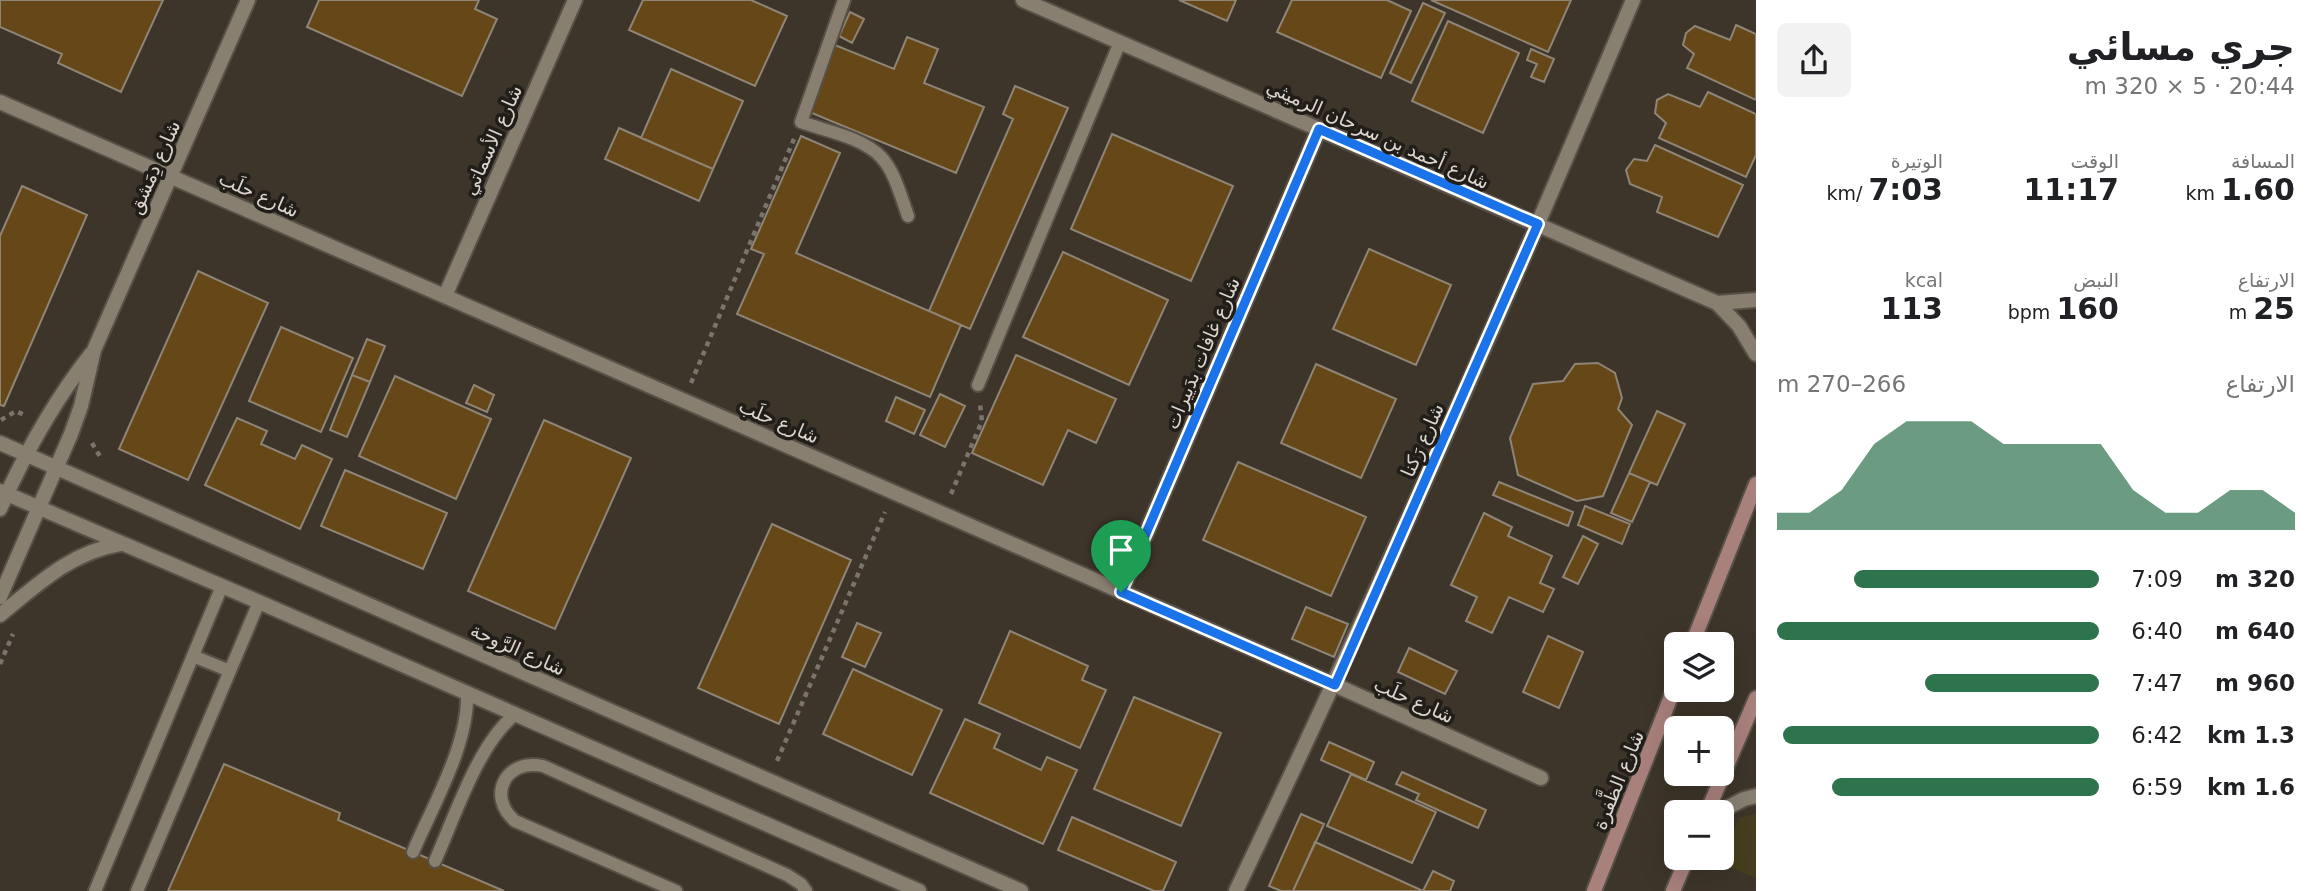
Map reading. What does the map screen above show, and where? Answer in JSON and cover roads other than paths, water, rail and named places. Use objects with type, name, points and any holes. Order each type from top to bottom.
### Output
[{"type":"main road","points":[[1697,632],[1756,484]]},
{"type":"main road","points":[[1712,800],[1756,698]]},
{"type":"main road","name":"شارع الظَّفرة","points":[[1594,891],[1669,702]]},
{"type":"main road","points":[[1672,891],[1682,870]]},
{"type":"street","name":"شارع دِمَشق","points":[[0,597],[81,407],[94,350],[248,0]]},
{"type":"street","name":"شارع الأسماتي","points":[[445,296],[575,0]]},
{"type":"street","name":"شارع أحمد بن سرحان الرميثي","points":[[1023,0],[1717,303],[1739,326],[1756,355]]},
{"type":"street","name":"شارع رَكنا","points":[[1236,891],[1335,685],[1538,224],[1633,0]]},
{"type":"street","name":"شارع حلَب","points":[[0,102],[1335,685],[1541,778]]},
{"type":"street","name":"شارع غافات بدَييرات","points":[[1121,592],[1319,129]]},
{"type":"street","name":"شارع أحمد بن سرحان الرميثي","points":[[1717,303],[1756,300]]},
{"type":"street","name":"شارع دِمَشق","points":[[0,509],[3,492],[58,397],[94,350]]},
{"type":"street","name":"شارع الرَّوحة","points":[[0,443],[1021,891]]},
{"type":"street","points":[[3,492],[919,891]]},
{"type":"street","points":[[0,615],[64,564],[102,547],[122,544]]},
{"type":"street","points":[[1734,804],[1756,796]]},
{"type":"lane","points":[[844,0],[801,122],[862,144],[880,156],[889,169],[908,216]]},
{"type":"lane","points":[[978,385],[1120,42]]},
{"type":"lane","points":[[95,891],[222,586]]},
{"type":"lane","points":[[137,891],[259,602]]},
{"type":"lane","points":[[193,656],[230,671]]},
{"type":"lane","points":[[413,852],[462,739],[467,717],[467,693]]},
{"type":"lane","points":[[435,862],[490,739],[516,714]]},
{"type":"lane","points":[[676,891],[515,821],[502,806],[500,796],[507,777],[523,766],[543,766],[787,875],[801,884],[806,891]]}]
